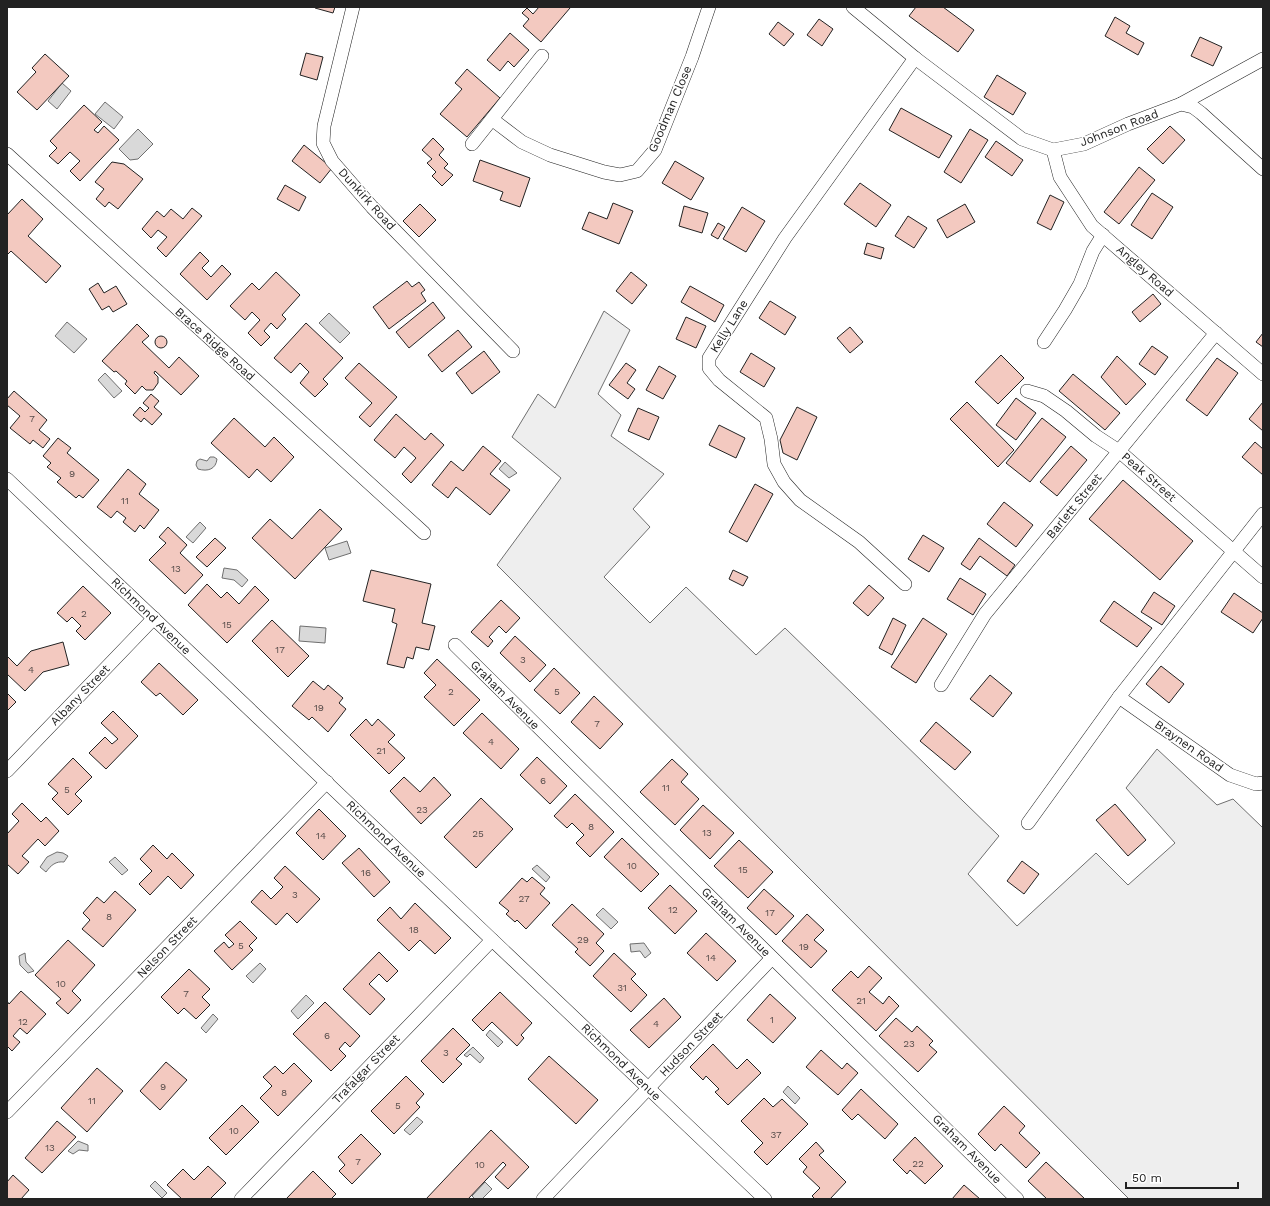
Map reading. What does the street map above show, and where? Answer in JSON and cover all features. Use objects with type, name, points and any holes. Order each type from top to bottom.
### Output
[{"type":"street","name":"Dunkirk Road","points":[[353,7],[324,126],[323,143],[332,161],[372,206],[513,351]]},
{"type":"street","name":"Goodman Close","points":[[493,120],[522,142],[550,155],[604,172],[620,175],[637,170],[655,150],[692,57],[709,7]]},
{"type":"street","points":[[853,7],[915,58],[1022,139],[1053,150]]},
{"type":"street","points":[[472,144],[493,120],[542,56]]},
{"type":"street","name":"Kelly Lane","points":[[905,584],[859,542],[800,500],[784,482],[774,464],[771,439],[766,418],[719,380],[709,368],[709,358],[785,238],[915,58]]},
{"type":"street","name":"Johnson Road","points":[[1053,150],[1084,144],[1128,124],[1181,104],[1263,59]]},
{"type":"street","points":[[1181,104],[1193,107],[1202,113],[1263,168]]},
{"type":"street","name":"Angley Road","points":[[1053,150],[1060,177],[1092,226],[1263,374]]},
{"type":"street","name":"Brace Ridge Road","points":[[7,154],[424,533]]},
{"type":"street","points":[[1044,342],[1076,291],[1093,251],[1103,235]]},
{"type":"street","name":"Barlett Street","points":[[941,685],[985,614],[1216,333]]},
{"type":"street","name":"Peak Street","points":[[1027,391],[1044,396],[1066,411],[1096,436],[1119,451],[1234,550],[1263,577]]},
{"type":"street","name":"Richmond Avenue","points":[[7,479],[765,1199]]},
{"type":"street","points":[[1028,823],[1119,697],[1263,514]]},
{"type":"street","name":"Albany Street","points":[[7,771],[154,618]]},
{"type":"street","name":"Graham Avenue","points":[[454,645],[1017,1199]]},
{"type":"street","name":"Braynen Road","points":[[1119,697],[1230,775],[1256,784],[1263,783]]},
{"type":"street","name":"Nelson Street","points":[[7,1112],[327,782]]},
{"type":"street","name":"Trafalgar Street","points":[[241,1199],[492,940]]},
{"type":"street","name":"Hudson Street","points":[[543,1199],[772,958]]},
{"type":"shaded area","points":[[62,83],[71,91],[57,109],[48,101]]},
{"type":"shaded area","points":[[105,102],[123,117],[114,129],[95,114]]},
{"type":"shaded area","points":[[138,129],[153,144],[138,159],[130,160],[119,149]]},
{"type":"shaded area","points":[[604,311],[630,330],[598,394],[621,415],[611,436],[664,474],[633,509],[650,527],[604,577],[650,623],[686,587],[756,655],[785,628],[999,836],[968,874],[1017,926],[1096,853],[1128,885],[1175,843],[1126,788],[1157,749],[1217,805],[1233,799],[1263,828],[1263,1199],[1129,1199],[497,565],[561,478],[512,437],[538,394],[555,408]]},
{"type":"shaded area","points":[[329,313],[350,333],[340,343],[319,323]]},
{"type":"shaded area","points":[[67,322],[87,339],[74,353],[55,336]]},
{"type":"shaded area","points":[[105,373],[122,391],[114,398],[98,380]]},
{"type":"shaded area","points":[[210,457],[217,459],[215,465],[211,469],[198,469],[196,465],[197,461],[200,459],[207,461]]},
{"type":"shaded area","points":[[505,462],[517,473],[509,478],[499,469]]},
{"type":"shaded area","points":[[200,522],[206,528],[193,543],[186,537]]},
{"type":"shaded area","points":[[347,541],[351,553],[329,560],[325,548]]},
{"type":"shaded area","points":[[224,568],[237,570],[248,580],[242,587],[234,580],[222,578]]},
{"type":"shaded area","points":[[300,626],[326,628],[325,643],[299,641]]},
{"type":"shaded area","points":[[57,852],[68,856],[64,862],[54,864],[46,872],[40,867],[47,857]]},
{"type":"shaded area","points":[[115,857],[128,870],[122,875],[109,862]]},
{"type":"shaded area","points":[[537,865],[550,877],[546,882],[532,869]]},
{"type":"shaded area","points":[[603,908],[618,922],[611,929],[596,915]]},
{"type":"shaded area","points":[[644,943],[651,953],[645,958],[640,951],[631,952],[630,944]]},
{"type":"shaded area","points":[[25,953],[26,962],[34,971],[28,973],[20,965],[19,956]]},
{"type":"shaded area","points":[[260,963],[266,969],[253,983],[246,976]]},
{"type":"shaded area","points":[[306,995],[314,1003],[298,1019],[291,1011]]},
{"type":"shaded area","points":[[213,1014],[218,1019],[206,1033],[201,1028]]},
{"type":"shaded area","points":[[490,1030],[503,1042],[498,1047],[486,1035]]},
{"type":"shaded area","points":[[473,1047],[484,1058],[480,1063],[470,1054],[467,1057],[464,1055]]},
{"type":"shaded area","points":[[788,1086],[800,1098],[795,1104],[783,1092]]},
{"type":"shaded area","points":[[417,1117],[423,1122],[410,1135],[404,1130]]},
{"type":"shaded area","points":[[78,1141],[88,1145],[88,1151],[79,1150],[73,1154],[68,1151]]},
{"type":"shaded area","points":[[155,1181],[167,1193],[162,1198],[150,1186]]},
{"type":"shaded area","points":[[485,1182],[492,1189],[482,1199],[475,1199],[472,1196]]},
{"type":"building","points":[[335,7],[333,13],[315,8]]},
{"type":"building","points":[[539,7],[570,8],[541,42],[523,26],[529,19],[522,13],[527,8],[533,14]]},
{"type":"building","points":[[916,7],[943,7],[974,30],[958,52],[909,16]]},
{"type":"building","points":[[1115,17],[1130,26],[1126,33],[1144,43],[1138,55],[1105,36]]},
{"type":"building","points":[[819,19],[833,29],[822,46],[807,35]]},
{"type":"building","points":[[778,22],[794,34],[784,46],[769,34]]},
{"type":"building","points":[[510,33],[529,50],[514,67],[508,61],[500,71],[487,60]]},
{"type":"building","points":[[1200,37],[1222,47],[1213,66],[1191,56]]},
{"type":"building","points":[[306,53],[323,57],[317,80],[300,75]]},
{"type":"building","points":[[45,54],[69,76],[37,110],[17,92],[36,72],[32,68]]},
{"type":"building","points":[[467,69],[500,98],[467,137],[440,114],[462,89],[455,83]]},
{"type":"building","points":[[997,75],[1026,93],[1013,115],[984,97]]},
{"type":"building","points":[[84,105],[102,122],[94,130],[98,133],[104,126],[119,140],[80,181],[70,171],[80,161],[70,152],[58,164],[49,156],[57,148],[50,141]]},
{"type":"building","points":[[901,108],[952,136],[939,158],[889,130]]},
{"type":"building","points":[[1170,126],[1185,140],[1163,164],[1147,149]]},
{"type":"building","points":[[970,129],[988,140],[961,183],[944,172]]},
{"type":"building","points":[[433,138],[444,149],[439,155],[448,164],[444,168],[453,175],[442,186],[432,176],[436,172],[427,163],[432,159],[422,150]]},
{"type":"building","points":[[996,141],[1023,160],[1012,176],[985,157]]},
{"type":"building","points":[[304,145],[332,168],[320,183],[292,161]]},
{"type":"building","points":[[480,160],[530,178],[520,207],[500,200],[503,192],[473,181]]},
{"type":"building","points":[[675,161],[704,178],[691,200],[662,183]]},
{"type":"building","points":[[112,162],[124,164],[143,179],[118,209],[109,202],[105,207],[96,199],[104,189],[95,182]]},
{"type":"building","points":[[1139,167],[1155,180],[1119,224],[1104,212]]},
{"type":"building","points":[[860,183],[891,205],[876,227],[844,204]]},
{"type":"building","points":[[285,185],[306,197],[299,211],[277,199]]},
{"type":"building","points":[[1152,193],[1173,207],[1152,239],[1131,225]]},
{"type":"building","points":[[1050,195],[1064,202],[1051,230],[1037,223]]},
{"type":"building","points":[[22,199],[43,219],[28,236],[61,266],[46,283],[11,251],[7,255],[7,215]]},
{"type":"building","points":[[613,203],[633,211],[619,244],[582,229],[589,212],[607,219]]},
{"type":"building","points":[[420,204],[436,220],[419,237],[403,221]]},
{"type":"building","points":[[965,204],[975,222],[947,238],[937,220]]},
{"type":"building","points":[[684,206],[708,213],[702,233],[679,226]]},
{"type":"building","points":[[742,207],[765,221],[746,252],[723,239]]},
{"type":"building","points":[[192,208],[202,216],[166,257],[157,248],[167,237],[158,230],[151,238],[142,229],[157,211],[164,217],[171,209],[183,219]]},
{"type":"building","points":[[908,216],[927,228],[914,248],[895,236]]},
{"type":"building","points":[[718,223],[725,227],[718,239],[711,235]]},
{"type":"building","points":[[867,243],[884,248],[881,259],[864,254]]},
{"type":"building","points":[[200,252],[209,261],[202,268],[211,277],[222,265],[231,274],[207,300],[180,274]]},
{"type":"building","points":[[276,272],[300,295],[282,315],[286,319],[277,329],[271,323],[264,331],[270,337],[261,346],[248,333],[260,320],[252,312],[245,320],[230,306],[252,283],[259,290]]},
{"type":"building","points":[[631,272],[647,285],[632,304],[616,291]]},
{"type":"building","points":[[407,281],[412,287],[419,282],[425,290],[421,293],[426,301],[389,329],[373,307]]},
{"type":"building","points":[[98,283],[104,293],[116,286],[127,304],[113,312],[109,306],[102,310],[89,289]]},
{"type":"building","points":[[690,286],[724,305],[715,322],[681,302]]},
{"type":"building","points":[[1153,294],[1161,304],[1140,322],[1132,312]]},
{"type":"building","points":[[770,301],[796,317],[785,335],[759,318]]},
{"type":"building","points":[[433,302],[445,318],[409,348],[396,332]]},
{"type":"building","points":[[686,317],[706,326],[696,348],[676,339]]},
{"type":"building","points":[[306,323],[343,358],[323,379],[328,384],[315,397],[300,383],[309,372],[300,363],[291,373],[274,358]]},
{"type":"building","points":[[137,324],[149,336],[142,342],[169,368],[179,357],[199,376],[181,395],[155,371],[154,373],[158,377],[158,383],[153,390],[146,390],[142,386],[135,394],[125,384],[127,381],[102,361]]},
{"type":"building","points":[[850,327],[863,342],[850,353],[837,338]]},
{"type":"building","points":[[458,330],[472,347],[442,372],[428,355]]},
{"type":"building","points":[[1263,333],[1263,347],[1256,342]]},
{"type":"building","points":[[163,336],[166,337],[166,347],[159,348],[156,347],[155,340],[156,337]]},
{"type":"building","points":[[1152,346],[1168,357],[1155,375],[1139,364]]},
{"type":"building","points":[[484,351],[500,372],[472,394],[456,373]]},
{"type":"building","points":[[751,353],[775,368],[764,387],[740,372]]},
{"type":"building","points":[[1001,355],[1024,378],[998,404],[975,382]]},
{"type":"building","points":[[1117,356],[1146,384],[1126,405],[1101,377]]},
{"type":"building","points":[[1217,358],[1238,373],[1207,416],[1186,400]]},
{"type":"building","points":[[359,363],[397,397],[370,427],[359,417],[372,403],[345,378]]},
{"type":"building","points":[[626,363],[636,370],[627,383],[635,389],[628,399],[609,385]]},
{"type":"building","points":[[659,366],[676,376],[663,399],[646,390]]},
{"type":"building","points":[[1073,374],[1120,413],[1105,430],[1059,391]]},
{"type":"building","points":[[14,391],[47,420],[39,430],[50,439],[43,448],[33,440],[30,444],[10,428],[20,416],[7,405],[7,399]]},
{"type":"building","points":[[151,394],[159,401],[154,407],[162,414],[152,425],[144,418],[141,422],[133,415],[140,407],[145,412],[149,408],[143,403]]},
{"type":"building","points":[[1016,398],[1036,413],[1016,440],[996,425]]},
{"type":"building","points":[[967,402],[1014,450],[998,467],[950,419]]},
{"type":"building","points":[[1263,402],[1263,431],[1249,419]]},
{"type":"building","points":[[797,407],[817,417],[797,460],[783,453],[780,440]]},
{"type":"building","points":[[638,408],[659,417],[649,440],[628,431]]},
{"type":"building","points":[[396,414],[425,440],[431,433],[444,445],[411,483],[402,474],[416,458],[404,447],[395,458],[374,440]]},
{"type":"building","points":[[234,418],[265,447],[274,437],[294,457],[271,482],[257,469],[249,478],[211,443]]},
{"type":"building","points":[[1042,418],[1066,437],[1030,482],[1006,463]]},
{"type":"building","points":[[719,425],[745,438],[736,458],[709,445]]},
{"type":"building","points":[[58,438],[71,448],[67,453],[99,480],[83,498],[79,495],[76,498],[57,482],[61,478],[47,467],[51,463],[43,456]]},
{"type":"building","points":[[1255,442],[1263,449],[1263,475],[1242,457]]},
{"type":"building","points":[[483,446],[501,461],[490,474],[510,490],[490,515],[456,487],[448,498],[432,485],[451,461],[463,471]]},
{"type":"building","points":[[1071,446],[1087,460],[1057,496],[1040,482]]},
{"type":"building","points":[[128,469],[146,484],[139,494],[159,510],[144,529],[140,525],[135,532],[123,522],[126,518],[117,511],[111,518],[97,507]]},
{"type":"building","points":[[1123,480],[1193,541],[1160,580],[1089,519]]},
{"type":"building","points":[[755,484],[773,494],[747,542],[729,532]]},
{"type":"building","points":[[1004,502],[1033,525],[1016,547],[987,524]]},
{"type":"building","points":[[320,509],[342,529],[295,579],[252,538],[270,519],[292,539]]},
{"type":"building","points":[[168,527],[187,545],[180,553],[203,575],[185,594],[149,560],[166,543],[159,537]]},
{"type":"building","points":[[923,535],[944,548],[929,572],[908,559]]},
{"type":"building","points":[[215,538],[226,548],[207,567],[196,557]]},
{"type":"building","points":[[979,538],[1015,565],[1007,576],[980,556],[970,570],[961,564]]},
{"type":"building","points":[[371,570],[431,584],[422,623],[435,626],[429,650],[416,647],[413,659],[407,657],[404,668],[387,664],[397,624],[392,622],[395,609],[363,601]]},
{"type":"building","points":[[733,570],[748,577],[743,586],[729,579]]},
{"type":"building","points":[[960,578],[986,594],[973,615],[947,599]]},
{"type":"building","points":[[207,584],[221,598],[227,592],[239,604],[255,586],[269,600],[227,643],[188,605]]},
{"type":"building","points":[[869,585],[884,598],[868,616],[853,603]]},
{"type":"building","points":[[83,586],[111,613],[85,640],[76,631],[81,626],[72,617],[67,622],[57,613]]},
{"type":"building","points":[[1154,592],[1175,606],[1162,625],[1141,612]]},
{"type":"building","points":[[1234,593],[1263,613],[1263,618],[1253,633],[1221,612]]},
{"type":"building","points":[[501,600],[520,618],[506,633],[499,626],[489,637],[493,641],[488,647],[471,632]]},
{"type":"building","points":[[1114,601],[1152,628],[1137,647],[1100,621]]},
{"type":"building","points":[[893,618],[906,625],[892,655],[879,648]]},
{"type":"building","points":[[923,618],[947,634],[916,683],[891,667]]},
{"type":"building","points":[[272,620],[309,656],[288,677],[252,641]]},
{"type":"building","points":[[515,636],[546,665],[530,682],[500,653]]},
{"type":"building","points":[[63,642],[69,665],[43,672],[25,691],[7,674],[8,657],[17,666],[31,651]]},
{"type":"building","points":[[437,659],[480,700],[454,726],[424,697],[436,685],[424,673]]},
{"type":"building","points":[[159,663],[198,700],[183,715],[160,693],[156,696],[141,682]]},
{"type":"building","points":[[1161,666],[1184,684],[1169,703],[1146,684]]},
{"type":"building","points":[[554,668],[580,693],[560,714],[534,690]]},
{"type":"building","points":[[990,675],[1012,693],[993,717],[970,699]]},
{"type":"building","points":[[313,681],[324,690],[328,685],[343,698],[339,703],[346,709],[328,732],[312,717],[309,720],[292,706]]},
{"type":"building","points":[[7,693],[16,702],[7,711]]},
{"type":"building","points":[[594,696],[623,724],[600,749],[571,722]]},
{"type":"building","points":[[113,711],[138,736],[106,769],[89,753],[105,737],[112,744],[118,739],[101,723]]},
{"type":"building","points":[[482,713],[519,749],[501,769],[463,733]]},
{"type":"building","points":[[366,719],[372,726],[378,719],[395,735],[388,742],[405,758],[389,774],[350,735]]},
{"type":"building","points":[[936,722],[971,752],[955,770],[920,741]]},
{"type":"building","points":[[537,757],[567,786],[550,804],[520,775]]},
{"type":"building","points":[[73,758],[92,777],[75,794],[82,801],[68,815],[52,799],[58,793],[48,784]]},
{"type":"building","points":[[672,759],[688,774],[681,782],[699,799],[675,825],[640,792]]},
{"type":"building","points":[[404,777],[420,792],[434,777],[451,795],[421,824],[390,791]]},
{"type":"building","points":[[575,794],[614,832],[590,857],[576,843],[584,835],[572,823],[567,828],[554,816]]},
{"type":"building","points":[[481,798],[513,829],[476,868],[444,837]]},
{"type":"building","points":[[22,803],[41,822],[46,817],[59,831],[45,846],[38,839],[22,856],[29,862],[18,874],[7,864],[7,834],[19,821],[12,814]]},
{"type":"building","points":[[1115,804],[1146,840],[1128,856],[1096,820]]},
{"type":"building","points":[[703,805],[734,833],[710,859],[680,830]]},
{"type":"building","points":[[319,809],[346,836],[323,860],[296,833]]},
{"type":"building","points":[[622,838],[659,874],[641,892],[604,857]]},
{"type":"building","points":[[739,840],[773,872],[748,898],[714,866]]},
{"type":"building","points":[[153,845],[167,859],[172,853],[194,875],[181,889],[168,876],[150,895],[139,884],[152,871],[140,859]]},
{"type":"building","points":[[359,848],[390,882],[374,897],[342,863]]},
{"type":"building","points":[[1022,861],[1039,874],[1024,894],[1007,881]]},
{"type":"building","points":[[285,866],[320,899],[297,923],[287,913],[276,925],[251,902],[262,890],[271,899],[283,887],[274,878]]},
{"type":"building","points":[[532,877],[545,888],[540,894],[550,903],[526,929],[517,920],[515,922],[506,914],[509,911],[499,903],[522,878],[527,882]]},
{"type":"building","points":[[670,885],[697,911],[675,934],[648,908]]},
{"type":"building","points":[[764,889],[794,916],[776,935],[747,908]]},
{"type":"building","points":[[115,891],[136,910],[103,947],[82,929],[90,920],[83,913],[97,897],[104,903]]},
{"type":"building","points":[[415,903],[451,938],[435,954],[420,940],[409,951],[377,920],[390,907],[401,919]]},
{"type":"building","points":[[572,904],[604,934],[596,943],[604,951],[590,966],[575,952],[578,949],[552,925]]},
{"type":"building","points":[[807,914],[824,930],[814,940],[827,951],[811,968],[782,941]]},
{"type":"building","points":[[240,921],[257,938],[249,946],[253,950],[232,970],[214,951],[224,942],[229,948],[234,944],[225,935]]},
{"type":"building","points":[[706,933],[736,961],[717,981],[687,953]]},
{"type":"building","points":[[68,940],[95,965],[72,991],[81,1000],[68,1014],[56,1003],[61,999],[35,975]]},
{"type":"building","points":[[379,952],[398,971],[387,982],[379,974],[369,984],[385,999],[370,1015],[343,989]]},
{"type":"building","points":[[614,953],[636,974],[631,979],[647,995],[631,1012],[593,976]]},
{"type":"building","points":[[869,966],[882,978],[869,992],[883,1004],[889,996],[899,1006],[876,1031],[832,990],[851,971],[858,978]]},
{"type":"building","points":[[189,969],[210,989],[202,997],[210,1005],[196,1019],[184,1008],[178,1014],[161,997]]},
{"type":"building","points":[[21,991],[46,1014],[27,1034],[20,1028],[13,1036],[20,1042],[12,1051],[7,1046],[7,1001],[9,1004]]},
{"type":"building","points":[[500,992],[532,1023],[521,1035],[524,1038],[517,1046],[492,1022],[483,1031],[472,1020]]},
{"type":"building","points":[[770,994],[796,1018],[773,1043],[747,1020]]},
{"type":"building","points":[[664,998],[681,1017],[649,1048],[630,1030]]},
{"type":"building","points":[[325,1002],[360,1036],[350,1047],[345,1042],[339,1049],[346,1056],[331,1071],[293,1034]]},
{"type":"building","points":[[896,1018],[912,1032],[917,1026],[933,1041],[929,1045],[937,1052],[918,1072],[879,1036]]},
{"type":"building","points":[[453,1028],[470,1045],[456,1059],[462,1064],[443,1083],[421,1061]]},
{"type":"building","points":[[713,1044],[737,1069],[747,1059],[761,1073],[728,1105],[715,1092],[719,1089],[706,1076],[703,1080],[690,1067]]},
{"type":"building","points":[[821,1050],[842,1069],[847,1063],[858,1073],[838,1095],[806,1067]]},
{"type":"building","points":[[549,1056],[598,1100],[576,1124],[528,1079]]},
{"type":"building","points":[[166,1062],[187,1080],[160,1110],[140,1091]]},
{"type":"building","points":[[294,1063],[312,1081],[278,1116],[260,1098],[272,1086],[263,1077],[275,1066],[283,1074]]},
{"type":"building","points":[[97,1068],[123,1091],[87,1132],[61,1108]]},
{"type":"building","points":[[406,1076],[424,1094],[416,1103],[420,1107],[394,1134],[371,1111]]},
{"type":"building","points":[[861,1089],[898,1124],[885,1139],[858,1114],[852,1120],[842,1110]]},
{"type":"building","points":[[764,1098],[773,1107],[782,1099],[808,1124],[767,1165],[754,1152],[763,1143],[741,1121]]},
{"type":"building","points":[[242,1105],[259,1122],[226,1155],[209,1138]]},
{"type":"building","points":[[1004,1106],[1025,1126],[1019,1133],[1040,1153],[1026,1168],[1001,1144],[995,1151],[978,1134]]},
{"type":"building","points":[[57,1121],[76,1137],[42,1173],[25,1158]]},
{"type":"building","points":[[491,1130],[529,1167],[508,1189],[495,1177],[506,1165],[503,1162],[468,1199],[426,1199]]},
{"type":"building","points":[[361,1134],[381,1154],[352,1184],[339,1171],[345,1165],[338,1157]]},
{"type":"building","points":[[915,1137],[943,1166],[925,1184],[910,1170],[907,1174],[893,1160]]},
{"type":"building","points":[[816,1142],[824,1151],[819,1155],[846,1182],[830,1199],[815,1199],[812,1196],[820,1188],[803,1172],[807,1167],[799,1159]]},
{"type":"building","points":[[1046,1162],[1085,1199],[1047,1199],[1028,1181]]},
{"type":"building","points":[[208,1166],[226,1183],[210,1199],[182,1199],[167,1185],[183,1169],[194,1180]]},
{"type":"building","points":[[313,1171],[336,1194],[331,1199],[286,1199]]},
{"type":"building","points":[[13,1175],[29,1190],[21,1199],[7,1199],[7,1182]]},
{"type":"building","points":[[964,1185],[980,1199],[952,1199]]}]
